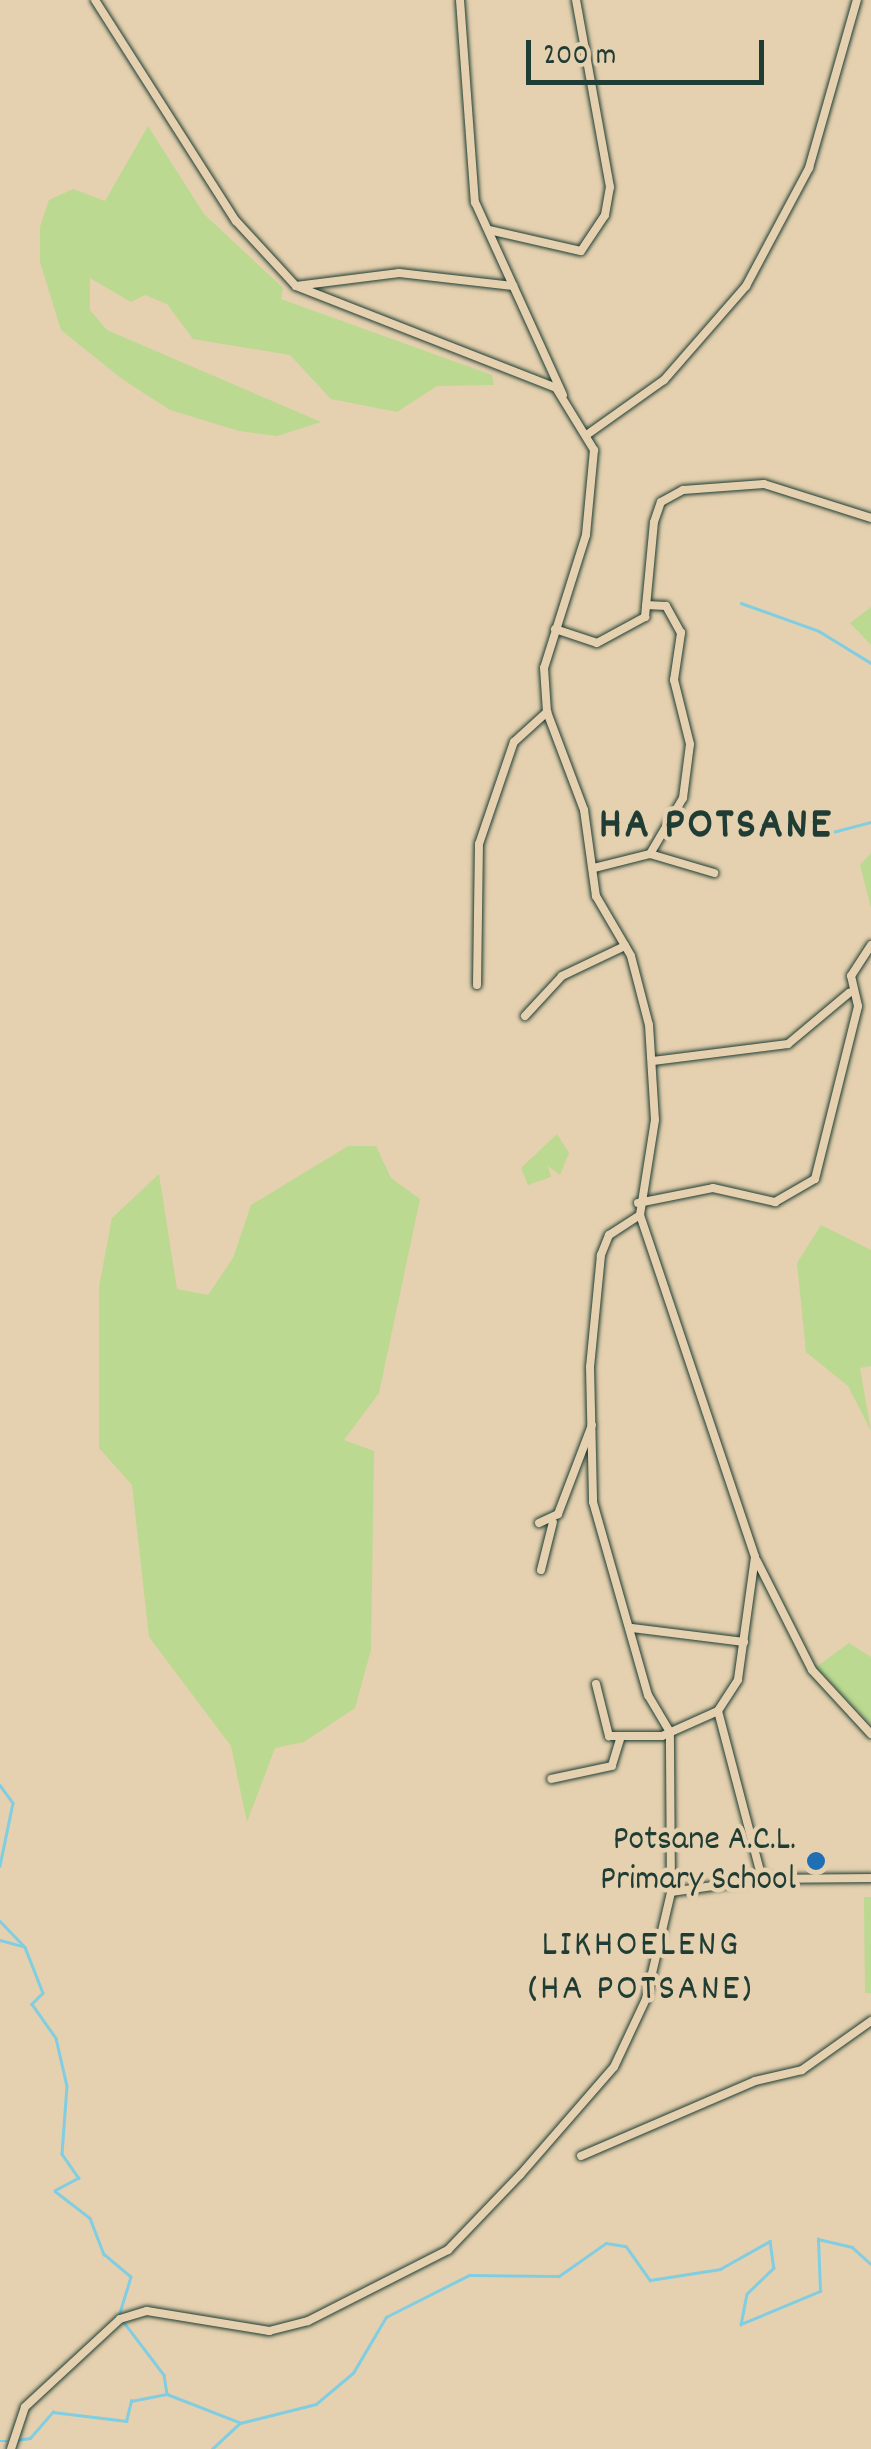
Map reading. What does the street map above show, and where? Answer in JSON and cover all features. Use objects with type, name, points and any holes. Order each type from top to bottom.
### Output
[{"type":"street","points":[[94,0],[208,182],[296,286],[563,395]]},
{"type":"street","points":[[460,0],[473,185],[489,230],[563,395],[588,434],[594,484],[586,536],[554,630],[547,712],[584,810],[596,896],[626,946],[653,1061],[656,1120],[638,1203],[640,1215],[755,1556],[812,1670],[871,1734]]},
{"type":"street","points":[[489,230],[581,251],[605,216],[610,187],[576,0]]},
{"type":"street","points":[[588,434],[664,380],[746,286],[809,168],[857,0]]},
{"type":"street","points":[[296,286],[399,273],[514,286]]},
{"type":"street","points":[[554,630],[597,643],[620,638],[646,605],[654,522],[661,502],[683,490],[764,484],[871,518]]},
{"type":"street","points":[[646,605],[666,606],[680,633],[674,680],[690,744],[683,798],[650,854]]},
{"type":"street","points":[[477,985],[479,844],[514,742],[547,712]]},
{"type":"street","points":[[594,868],[650,854],[714,873]]},
{"type":"street","points":[[653,1061],[788,1044],[850,993],[871,945]]},
{"type":"street","points":[[526,1016],[562,976],[626,946]]},
{"type":"street","points":[[638,1203],[713,1188],[775,1202],[814,1180],[858,1006],[850,993]]},
{"type":"street","points":[[11,2449],[25,2407],[120,2319],[147,2311],[269,2331],[356,2302],[448,2250],[614,2067],[646,2000],[671,1892],[670,1732],[648,1696],[632,1628],[594,1514],[592,1424],[601,1256],[609,1236],[640,1215]]},
{"type":"street","points":[[541,1570],[552,1522],[592,1424]]},
{"type":"street","points":[[539,1523],[552,1522]]},
{"type":"street","points":[[596,1684],[609,1736],[670,1732],[718,1711],[738,1680],[755,1556]]},
{"type":"street","points":[[632,1628],[744,1642]]},
{"type":"street","points":[[718,1711],[762,1879]]},
{"type":"street","points":[[551,1779],[612,1766],[621,1736]]},
{"type":"street","points":[[671,1892],[762,1879],[871,1878]]},
{"type":"street","points":[[581,2156],[755,2080],[802,2070],[871,2021]]},
{"type":"green space","points":[[148,126],[204,214],[283,288],[281,299],[492,375],[494,385],[437,386],[397,412],[331,399],[290,355],[193,339],[167,304],[145,295],[131,302],[90,278],[90,310],[107,330],[321,422],[277,436],[239,431],[170,410],[122,379],[61,330],[40,262],[40,227],[49,200],[73,189],[105,201]]},
{"type":"green space","points":[[871,607],[871,645],[850,623]]},
{"type":"green space","points":[[871,853],[871,908],[860,865]]},
{"type":"green space","points":[[557,1134],[569,1153],[560,1175],[548,1166],[551,1177],[528,1185],[521,1168]]},
{"type":"green space","points":[[348,1146],[376,1146],[391,1178],[420,1199],[379,1393],[344,1440],[374,1451],[371,1650],[355,1708],[304,1742],[275,1748],[247,1822],[231,1746],[149,1637],[132,1485],[99,1448],[99,1287],[112,1218],[159,1174],[177,1289],[208,1295],[233,1258],[251,1205]]},
{"type":"green space","points":[[821,1225],[871,1250],[871,1366],[860,1368],[871,1431],[848,1386],[806,1352],[797,1263]]},
{"type":"green space","points":[[849,1643],[871,1657],[871,1725],[816,1667]]},
{"type":"green space","points":[[864,1897],[871,1897],[871,1993],[865,1993]]},
{"type":"waterway","points":[[741,603],[819,631],[871,663]]},
{"type":"waterway","points":[[829,833],[871,822]]},
{"type":"waterway","points":[[0,1785],[13,1803],[0,1866]]},
{"type":"waterway","points":[[0,1921],[25,1947],[43,1993],[32,2004],[56,2038],[67,2086],[62,2154],[79,2178],[55,2191],[90,2218],[104,2254],[131,2277],[120,2314]]},
{"type":"waterway","points":[[0,1940],[23,1946]]},
{"type":"waterway","points":[[212,2449],[240,2423],[316,2404],[353,2373],[386,2317],[469,2275],[559,2276],[606,2243],[626,2246],[650,2280],[720,2269],[770,2241],[774,2268],[747,2294],[741,2324],[820,2291],[818,2239],[852,2247],[871,2264]]},
{"type":"waterway","points":[[123,2321],[164,2375],[167,2394]]},
{"type":"waterway","points":[[16,2440],[30,2438],[53,2412],[126,2421],[131,2401],[167,2394],[239,2422]]},
{"type":"waterway","points":[[0,2441],[7,2441]]},
{"type":"place","name":"Potsane A.C.L. Primary School","points":[[816,1861]]},
{"type":"district","name":"HA POTSANE","points":[[716,828]]},
{"type":"district","name":"LIKHOELENG (HA POTSANE)","points":[[641,1969]]}]
